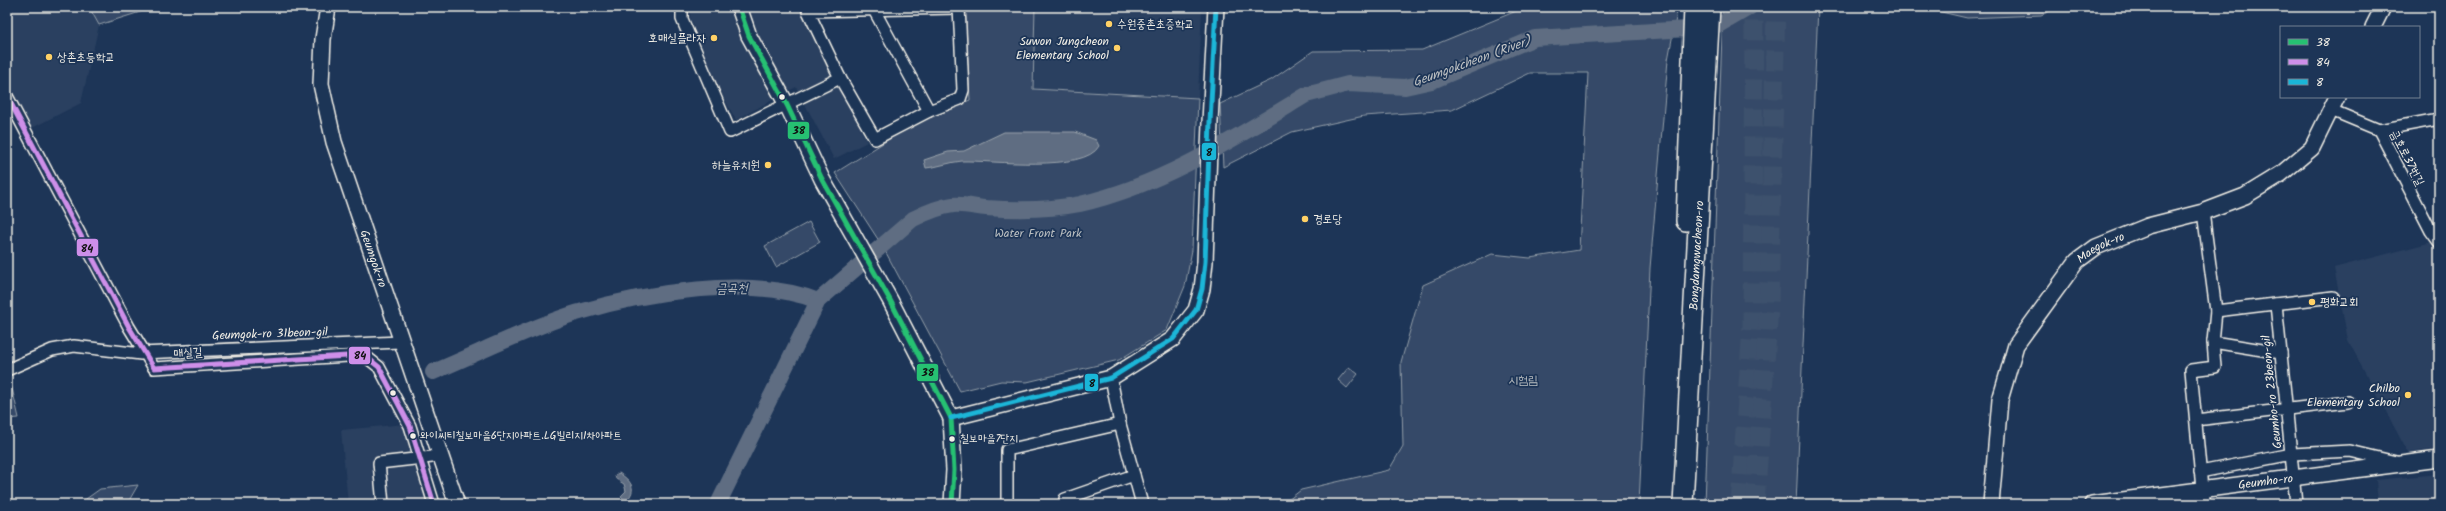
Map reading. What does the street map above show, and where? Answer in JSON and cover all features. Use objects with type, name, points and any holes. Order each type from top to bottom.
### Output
[{"type":"highway","name":"Bongdamgwacheon-ro","points":[[1683,504],[1698,83],[1694,7]]},
{"type":"highway","name":"Bongdamgwacheon-ro","points":[[1670,504],[1684,263],[1698,83],[1710,7]]},
{"type":"street","name":"Geumgok-ro","points":[[328,7],[323,39],[323,92],[334,142],[400,342],[442,456],[456,504]]},
{"type":"street","points":[[682,7],[682,19],[730,132],[840,78]]},
{"type":"street","points":[[739,7],[749,36],[787,105],[822,179],[890,300],[951,418],[954,470],[952,504]]},
{"type":"street","points":[[959,7],[963,90],[960,99],[929,111],[875,139],[840,78],[808,9],[874,10],[959,7]]},
{"type":"street","points":[[951,418],[1111,378],[1173,339],[1196,310],[1202,289],[1205,262],[1216,7]]},
{"type":"street","points":[[2374,26],[2383,7]]},
{"type":"street","points":[[874,10],[929,111]]},
{"type":"street","name":"매실길","points":[[7,96],[143,354],[154,368],[364,355],[380,367],[410,426],[434,504]]},
{"type":"street","name":"금호로37번길","points":[[2334,104],[2379,130],[2431,231],[2439,242]]},
{"type":"street","name":"Maegok-ro","points":[[1991,504],[2000,400],[2016,345],[2078,260],[2096,246],[2148,226],[2203,212],[2246,196],[2282,174],[2312,148],[2334,104]]},
{"type":"street","points":[[7,106],[143,354]]},
{"type":"street","points":[[2379,130],[2439,119]]},
{"type":"street","points":[[2203,212],[2216,311],[2213,342],[2215,367],[2191,370],[2200,472],[2205,504]]},
{"type":"street","points":[[2216,311],[2333,297]]},
{"type":"street","name":"Geumho-ro 23beon-gil","points":[[2276,304],[2295,477],[2296,504]]},
{"type":"street","name":"Geumgok-ro 31beon-gil","points":[[7,370],[52,350],[74,346],[143,354],[200,349],[400,342]]},
{"type":"street","points":[[2213,342],[2281,353]]},
{"type":"street","points":[[1111,378],[1120,424],[1142,504]]},
{"type":"street","points":[[2196,420],[2348,402]]},
{"type":"street","points":[[1007,504],[1007,450],[1120,424]]},
{"type":"street","points":[[2200,472],[2292,454],[2350,450],[2404,464]]},
{"type":"street","points":[[383,504],[379,463],[442,456]]},
{"type":"street","name":"Geumho-ro","points":[[2092,504],[2159,499],[2202,489],[2404,464],[2439,458]]},
{"type":"street","points":[[1065,504],[1066,499],[1134,475]]},
{"type":"shaded area","name":"상촌초등학교","points":[[7,7],[89,7],[99,25],[81,103],[28,130],[7,89]]},
{"type":"shaded area","points":[[690,7],[800,7],[867,142],[834,159],[796,87],[736,120],[716,84],[690,17]]},
{"type":"shaded area","name":"Suwon Jungcheon Elementary School","points":[[1035,7],[1202,7],[1198,98],[1033,89]]},
{"type":"shaded area","points":[[1004,132],[1075,132],[1096,140],[1099,146],[1090,154],[1076,160],[1036,163],[962,161],[926,168],[924,160],[948,152],[964,151]]},
{"type":"shaded area","name":"Chilbo Elementary School","points":[[2432,242],[2439,252],[2439,449],[2408,453],[2348,340],[2334,268]]},
{"type":"shaded area","points":[[406,424],[434,504],[348,504],[341,430]]},
{"type":"shaded area","points":[[619,473],[630,482],[632,486],[632,493],[626,501],[621,496],[626,491],[624,484],[616,479],[615,475]]},
{"type":"shaded area","points":[[2439,474],[2439,504],[2378,504],[2376,480]]},
{"type":"green space","points":[[89,7],[156,7],[99,25]]},
{"type":"green space","name":"Water Front Park","points":[[965,7],[1035,7],[1033,89],[1198,98],[1192,250],[1185,286],[1167,330],[1119,360],[1027,382],[1001,381],[960,391],[883,247],[835,173],[920,120],[970,100]]},
{"type":"green space","name":"시험림","points":[[1526,7],[1678,7],[1668,60],[1650,268],[1639,504],[1283,504],[1301,490],[1389,470],[1403,446],[1401,362],[1423,285],[1492,254],[1530,258],[1579,250],[1588,73],[1530,73],[1452,110],[1364,116],[1292,132],[1223,167],[1220,104],[1271,80],[1313,51],[1422,50]]},
{"type":"green space","points":[[1723,7],[1818,7],[1796,504],[1705,504]]},
{"type":"green space","points":[[1920,7],[2059,7],[2041,15],[1967,18]]},
{"type":"green space","points":[[809,222],[820,242],[776,267],[765,246]]},
{"type":"green space","points":[[1349,367],[1358,374],[1347,388],[1338,380]]},
{"type":"green space","points":[[8,371],[19,418],[7,419]]},
{"type":"green space","points":[[138,485],[127,504],[79,504],[100,489]]},
{"type":"waterway","name":"Geumgokcheon (River)","points":[[718,504],[818,301],[913,219],[927,212],[953,205],[1021,209],[1080,204],[1111,196],[1169,172],[1198,158],[1252,128],[1306,95],[1348,84],[1405,87],[1432,81],[1535,38],[1705,28],[1721,24],[1750,7]]},
{"type":"waterway","name":"금곡천","points":[[433,372],[558,319],[603,306],[665,293],[697,289],[762,289],[791,293],[818,301]]},
{"type":"tunnel","points":[[1740,504],[1752,325],[1754,7]]},
{"type":"tunnel","points":[[1755,504],[1769,308],[1776,7]]},
{"type":"transit line","name":"38","points":[[739,7],[749,36],[787,105],[822,179],[890,300],[951,418],[954,470],[952,504]]},
{"type":"transit line","name":"8","points":[[951,418],[1111,378],[1173,339],[1196,310],[1202,289],[1205,262],[1216,7]]},
{"type":"transit line","name":"84","points":[[7,96],[129,327],[154,368],[364,355],[379,367],[410,426],[434,504]]},
{"type":"place","name":"수원중촌초증학교","points":[[1109,24]]},
{"type":"place","name":"호매실플라자","points":[[714,38]]},
{"type":"place","name":"Suwon Jungcheon Elementary School","points":[[1117,48]]},
{"type":"place","name":"상촌초등학교","points":[[49,57]]},
{"type":"place","name":"하늘유치원","points":[[768,165]]},
{"type":"place","name":"경로당","points":[[1305,219]]},
{"type":"place","name":"평화교회","points":[[2312,302]]},
{"type":"place","name":"Chilbo Elementary School","points":[[2408,395]]},
{"type":"place","name":"와이씨티칠보마을6단지아파트.LG빌리지1차아파트","points":[[413,436]]},
{"type":"place","name":"칠보마을7단지","points":[[952,439]]}]
